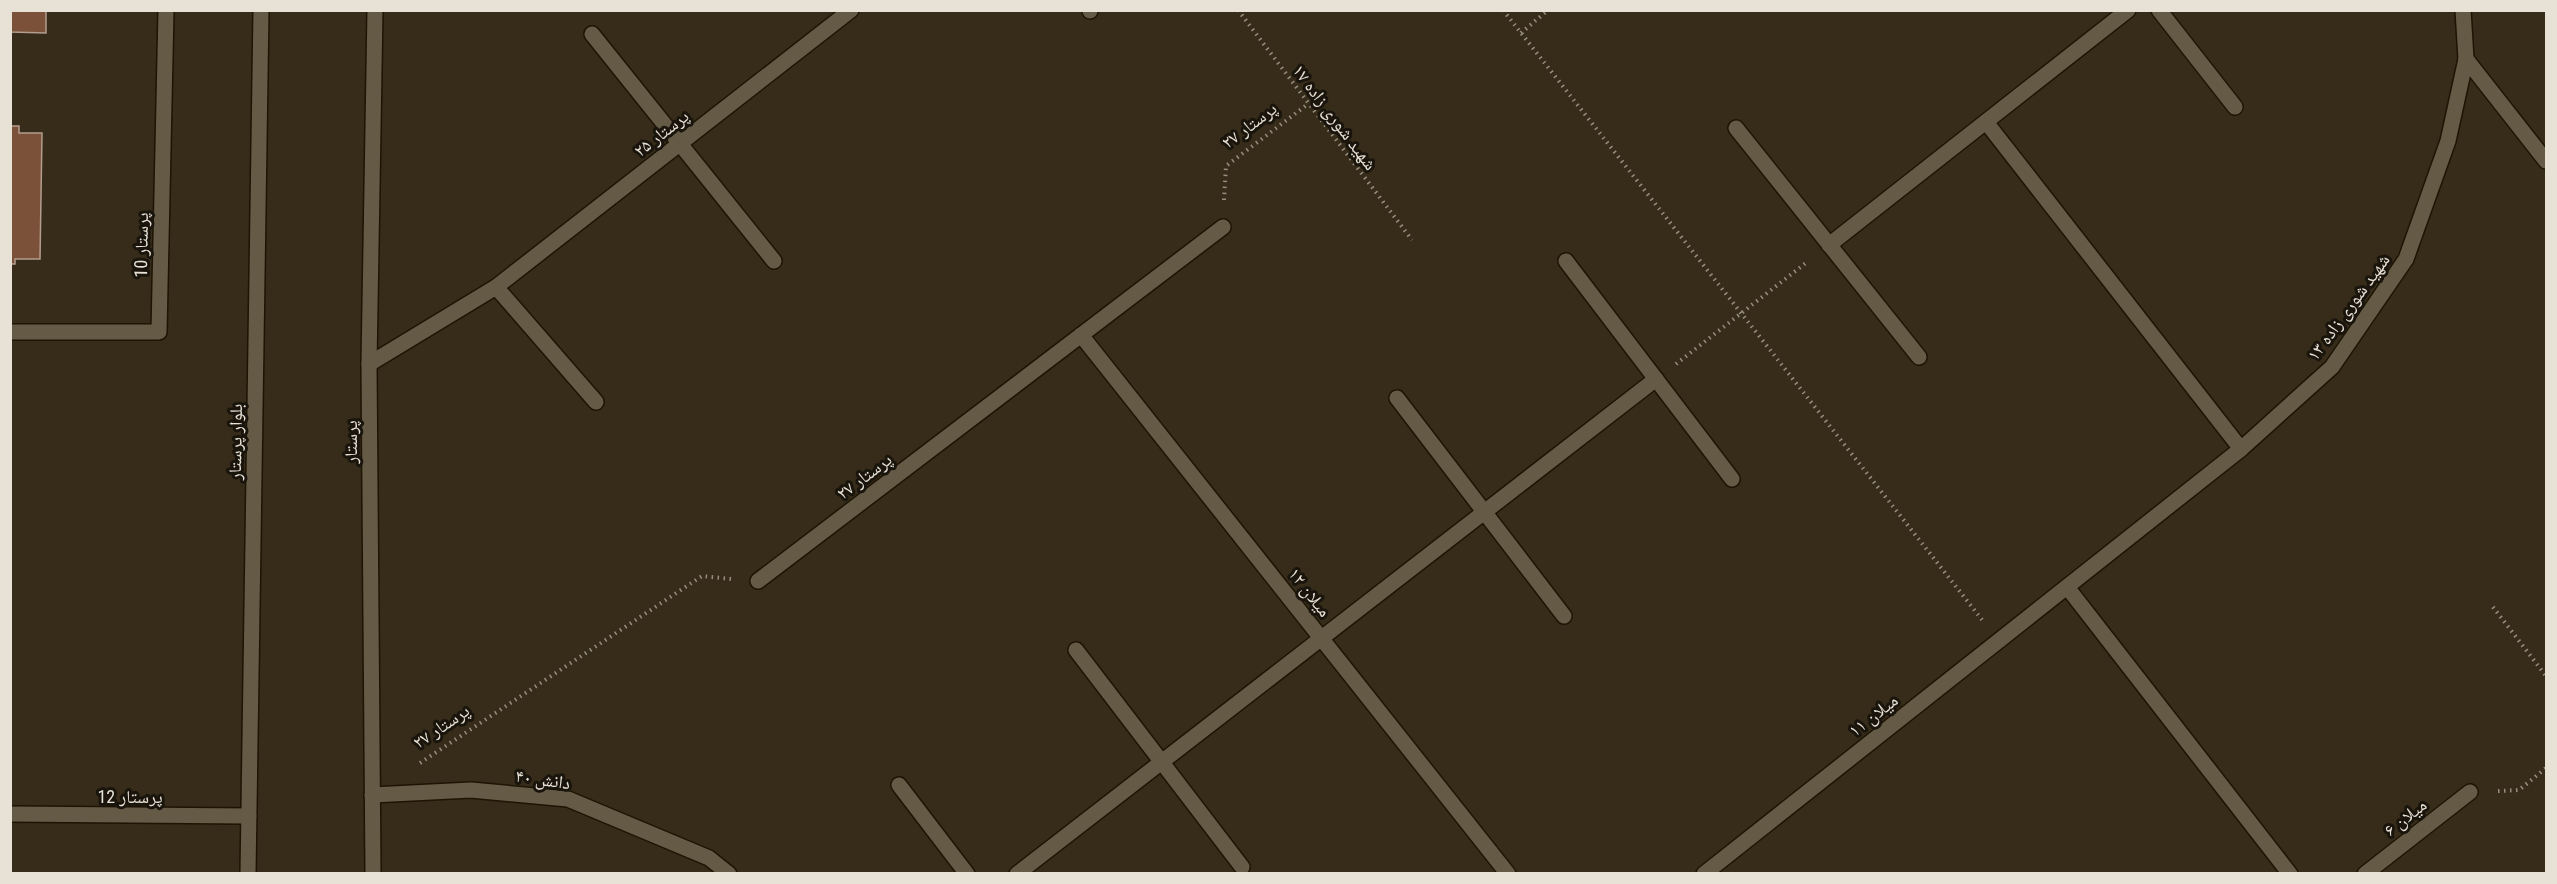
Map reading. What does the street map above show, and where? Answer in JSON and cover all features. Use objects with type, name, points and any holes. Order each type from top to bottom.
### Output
[{"type":"street","name":"پرستار 10","points":[[10,332],[159,332],[166,10]]},
{"type":"street","name":"بلوار پرستار","points":[[248,873],[261,10]]},
{"type":"street","name":"پرستار","points":[[373,873],[369,364],[375,10]]},
{"type":"street","points":[[1829,245],[2128,10]]},
{"type":"street","points":[[2158,10],[2235,107]]},
{"type":"street","name":"شهید شوری زاده ۱۳","points":[[2067,587],[2241,449],[2332,368],[2406,259],[2448,141],[2466,59],[2463,10]]},
{"type":"street","name":"پرستار ۲۵","points":[[369,364],[496,286],[680,144],[840,14]]},
{"type":"street","points":[[592,34],[774,261]]},
{"type":"street","points":[[2466,59],[2547,161]]},
{"type":"street","points":[[1986,122],[2241,449]]},
{"type":"street","points":[[1736,128],[1919,357]]},
{"type":"street","name":"پرستار ۲۷","points":[[758,581],[1223,227]]},
{"type":"street","points":[[1566,261],[1732,479]]},
{"type":"street","points":[[496,286],[596,402]]},
{"type":"street","name":"میلان ۱۲","points":[[1081,335],[1508,873]]},
{"type":"street","points":[[1017,873],[1656,379]]},
{"type":"street","points":[[1397,398],[1564,616]]},
{"type":"street","points":[[2067,587],[2290,873]]},
{"type":"street","name":"میلان ۱۱","points":[[1704,873],[2067,587]]},
{"type":"street","points":[[1076,650],[1242,867]]},
{"type":"street","points":[[899,785],[967,873]]},
{"type":"street","name":"دانش ۴۰","points":[[372,795],[471,790],[568,800],[709,858],[729,873]]},
{"type":"street","name":"میلان ۶","points":[[2365,873],[2470,792]]},
{"type":"street","name":"پرستار 12","points":[[10,814],[249,816]]},
{"type":"path","name":"شهید شوری زاده ۱۷","points":[[1238,10],[1412,240]]},
{"type":"path","points":[[1503,10],[1998,641]]},
{"type":"path","points":[[1521,33],[1548,10]]},
{"type":"path","name":"پرستار ۲۷","points":[[1223,227],[1226,166],[1308,104]]},
{"type":"path","points":[[1656,379],[1829,245]]},
{"type":"path","name":"پرستار ۲۷","points":[[412,768],[702,576],[758,581]]},
{"type":"path","points":[[2493,607],[2547,676]]},
{"type":"path","points":[[2470,792],[2519,790],[2547,768]]},
{"type":"building","points":[[10,10],[46,10],[46,33],[10,32]]},
{"type":"building","points":[[10,126],[19,126],[19,133],[42,133],[40,259],[15,259],[15,264],[10,264]]}]
